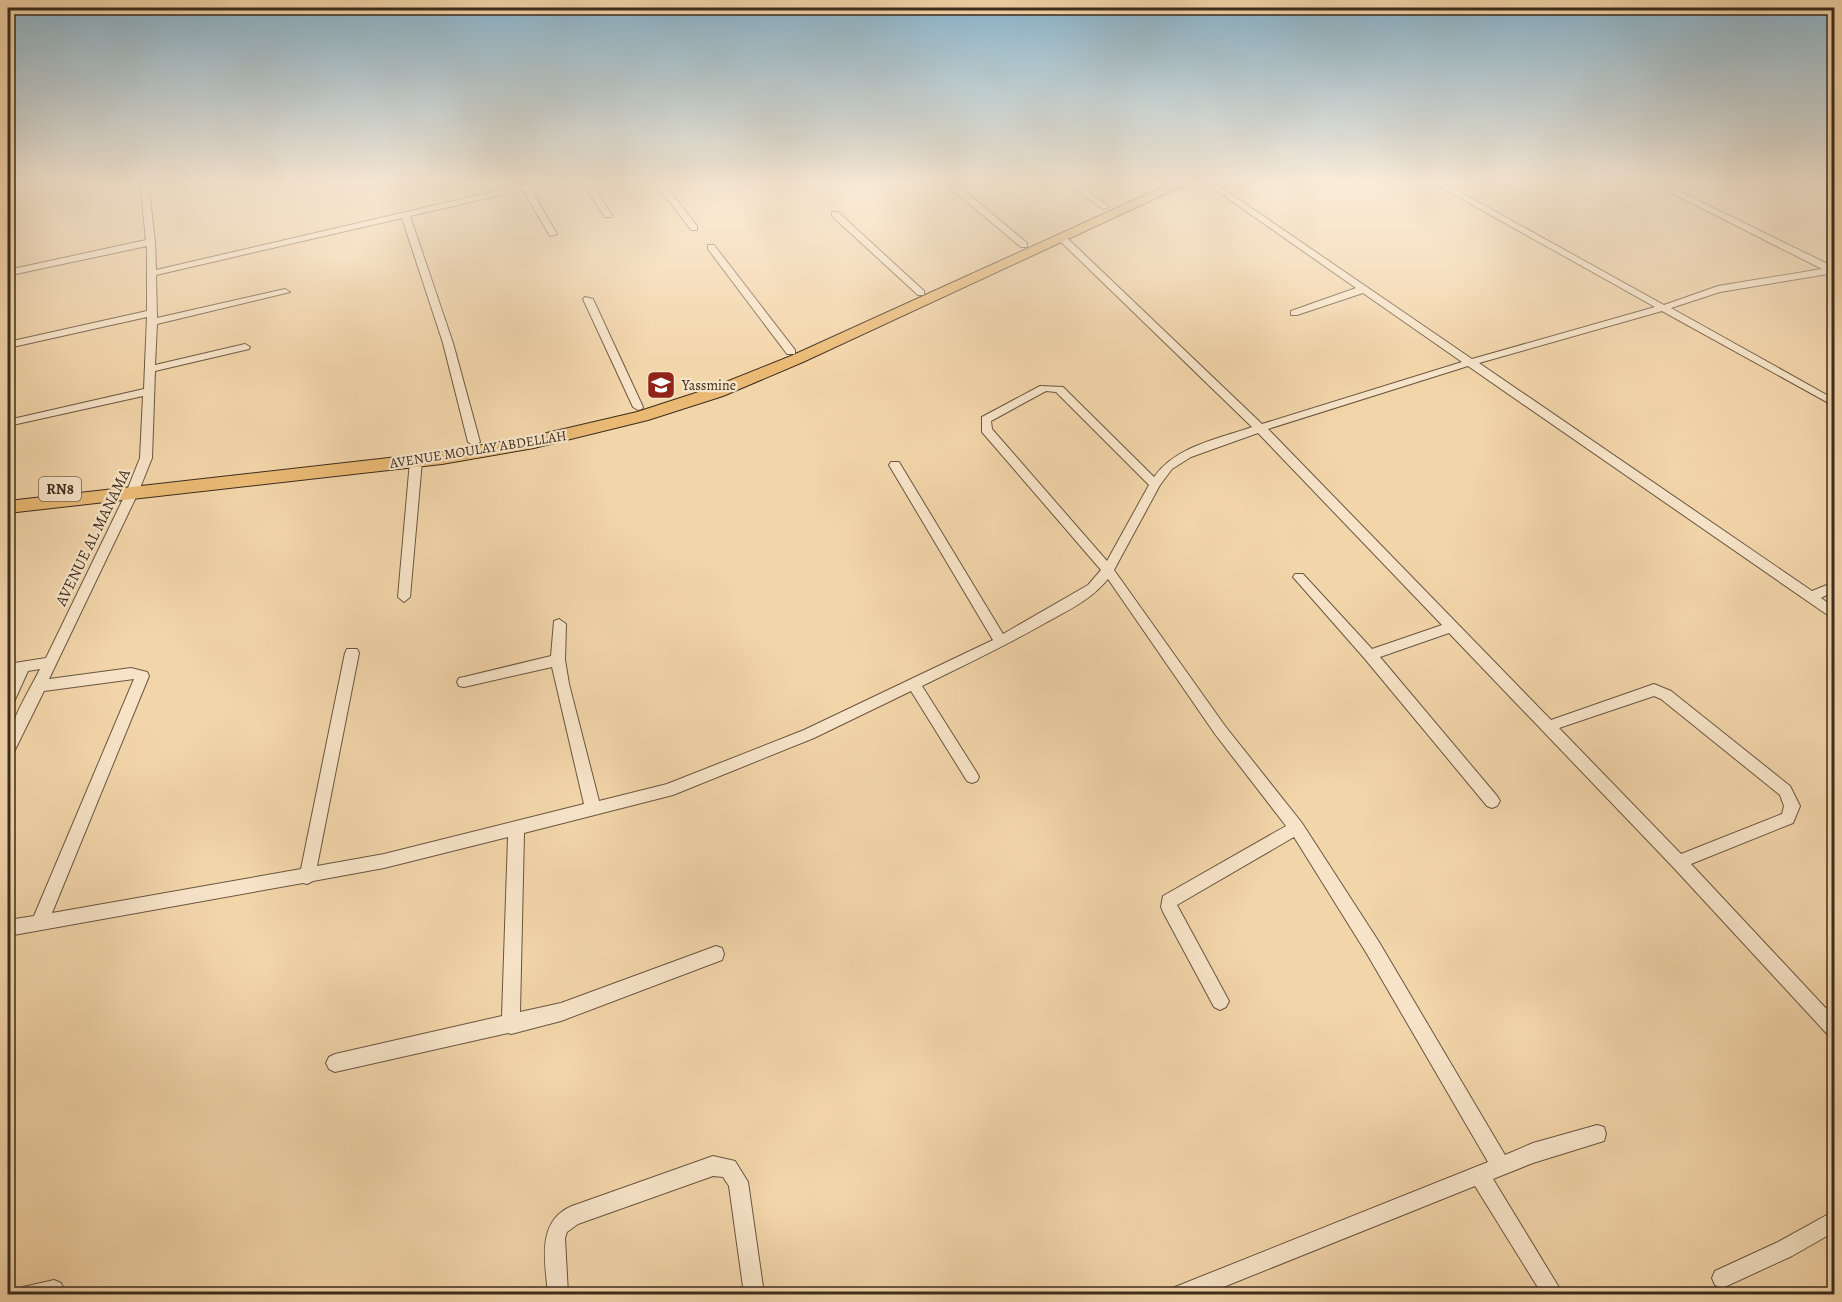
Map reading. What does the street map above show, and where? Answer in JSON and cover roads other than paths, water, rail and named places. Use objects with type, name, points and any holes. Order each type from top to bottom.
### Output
[{"type":"main road","name":"AVENUE MOULAY ABDELLAH","points":[[8,507],[135,486],[474,442],[552,428],[638,407],[714,384],[791,352],[1031,242]]},
{"type":"main road","name":"AVENUE MOULAY ABDELLAH","points":[[8,495],[416,461],[555,438],[687,403],[797,359],[1054,242]]},
{"type":"street","points":[[11,272],[151,242]]},
{"type":"street","name":"AVENUE AL MANAMA","points":[[8,750],[14,725],[37,686],[135,486],[146,458],[152,317],[151,242]]},
{"type":"street","points":[[153,273],[289,242]]},
{"type":"street","points":[[414,242],[448,343],[474,442]]},
{"type":"street","points":[[865,242],[921,293]]},
{"type":"street","points":[[1020,242],[1024,245]]},
{"type":"street","points":[[1066,242],[1260,428],[1679,862],[1834,1029]]},
{"type":"street","points":[[1295,242],[1834,613]]},
{"type":"street","points":[[1544,242],[1834,403]]},
{"type":"street","points":[[1774,242],[1833,271]]},
{"type":"street","points":[[711,247],[791,352]]},
{"type":"street","points":[[8,928],[307,877],[384,861],[695,781],[809,734],[914,684],[1001,642],[1078,598],[1093,588],[1108,570],[1155,484],[1168,466],[1187,454],[1260,428],[1470,362],[1663,308],[1718,289],[1833,271]]},
{"type":"street","points":[[1294,313],[1364,289]]},
{"type":"street","points":[[8,345],[285,292]]},
{"type":"street","points":[[588,299],[638,407]]},
{"type":"street","points":[[150,369],[245,347]]},
{"type":"street","points":[[1155,484],[1059,389],[1044,388],[986,418],[986,430],[1108,570],[1220,730],[1297,828],[1372,948],[1501,1166]]},
{"type":"street","points":[[8,423],[150,392]]},
{"type":"street","points":[[404,597],[416,461]]},
{"type":"street","points":[[895,465],[1001,642]]},
{"type":"street","points":[[1299,577],[1370,655],[1492,801]]},
{"type":"street","points":[[1811,597],[1834,586]]},
{"type":"street","points":[[559,624],[558,660],[593,809]]},
{"type":"street","points":[[1370,655],[1452,627]]},
{"type":"street","points":[[307,877],[352,653]]},
{"type":"street","points":[[464,682],[558,660]]},
{"type":"street","points":[[8,669],[48,663]]},
{"type":"street","points":[[8,700],[23,667]]},
{"type":"street","points":[[37,686],[131,673],[142,676],[39,923]]},
{"type":"street","points":[[914,684],[972,777]]},
{"type":"street","points":[[1549,726],[1654,690],[1666,695],[1785,791],[1792,806],[1788,818],[1679,862]]},
{"type":"street","points":[[511,1025],[516,828]]},
{"type":"street","points":[[1220,1001],[1168,907],[1169,901],[1297,828]]},
{"type":"street","points":[[335,1063],[561,1012],[716,954]]},
{"type":"street","points":[[1194,1292],[1501,1166],[1597,1134]]},
{"type":"street","points":[[558,1294],[555,1238],[560,1225],[572,1216],[713,1166],[728,1168],[738,1182],[754,1294]]},
{"type":"street","points":[[1480,1176],[1553,1294]]},
{"type":"street","points":[[1722,1278],[1785,1249],[1834,1221]]},
{"type":"street","points":[[30,1294],[54,1290]]},
{"type":"place","name":"Yassmine","points":[[661,385]]}]
